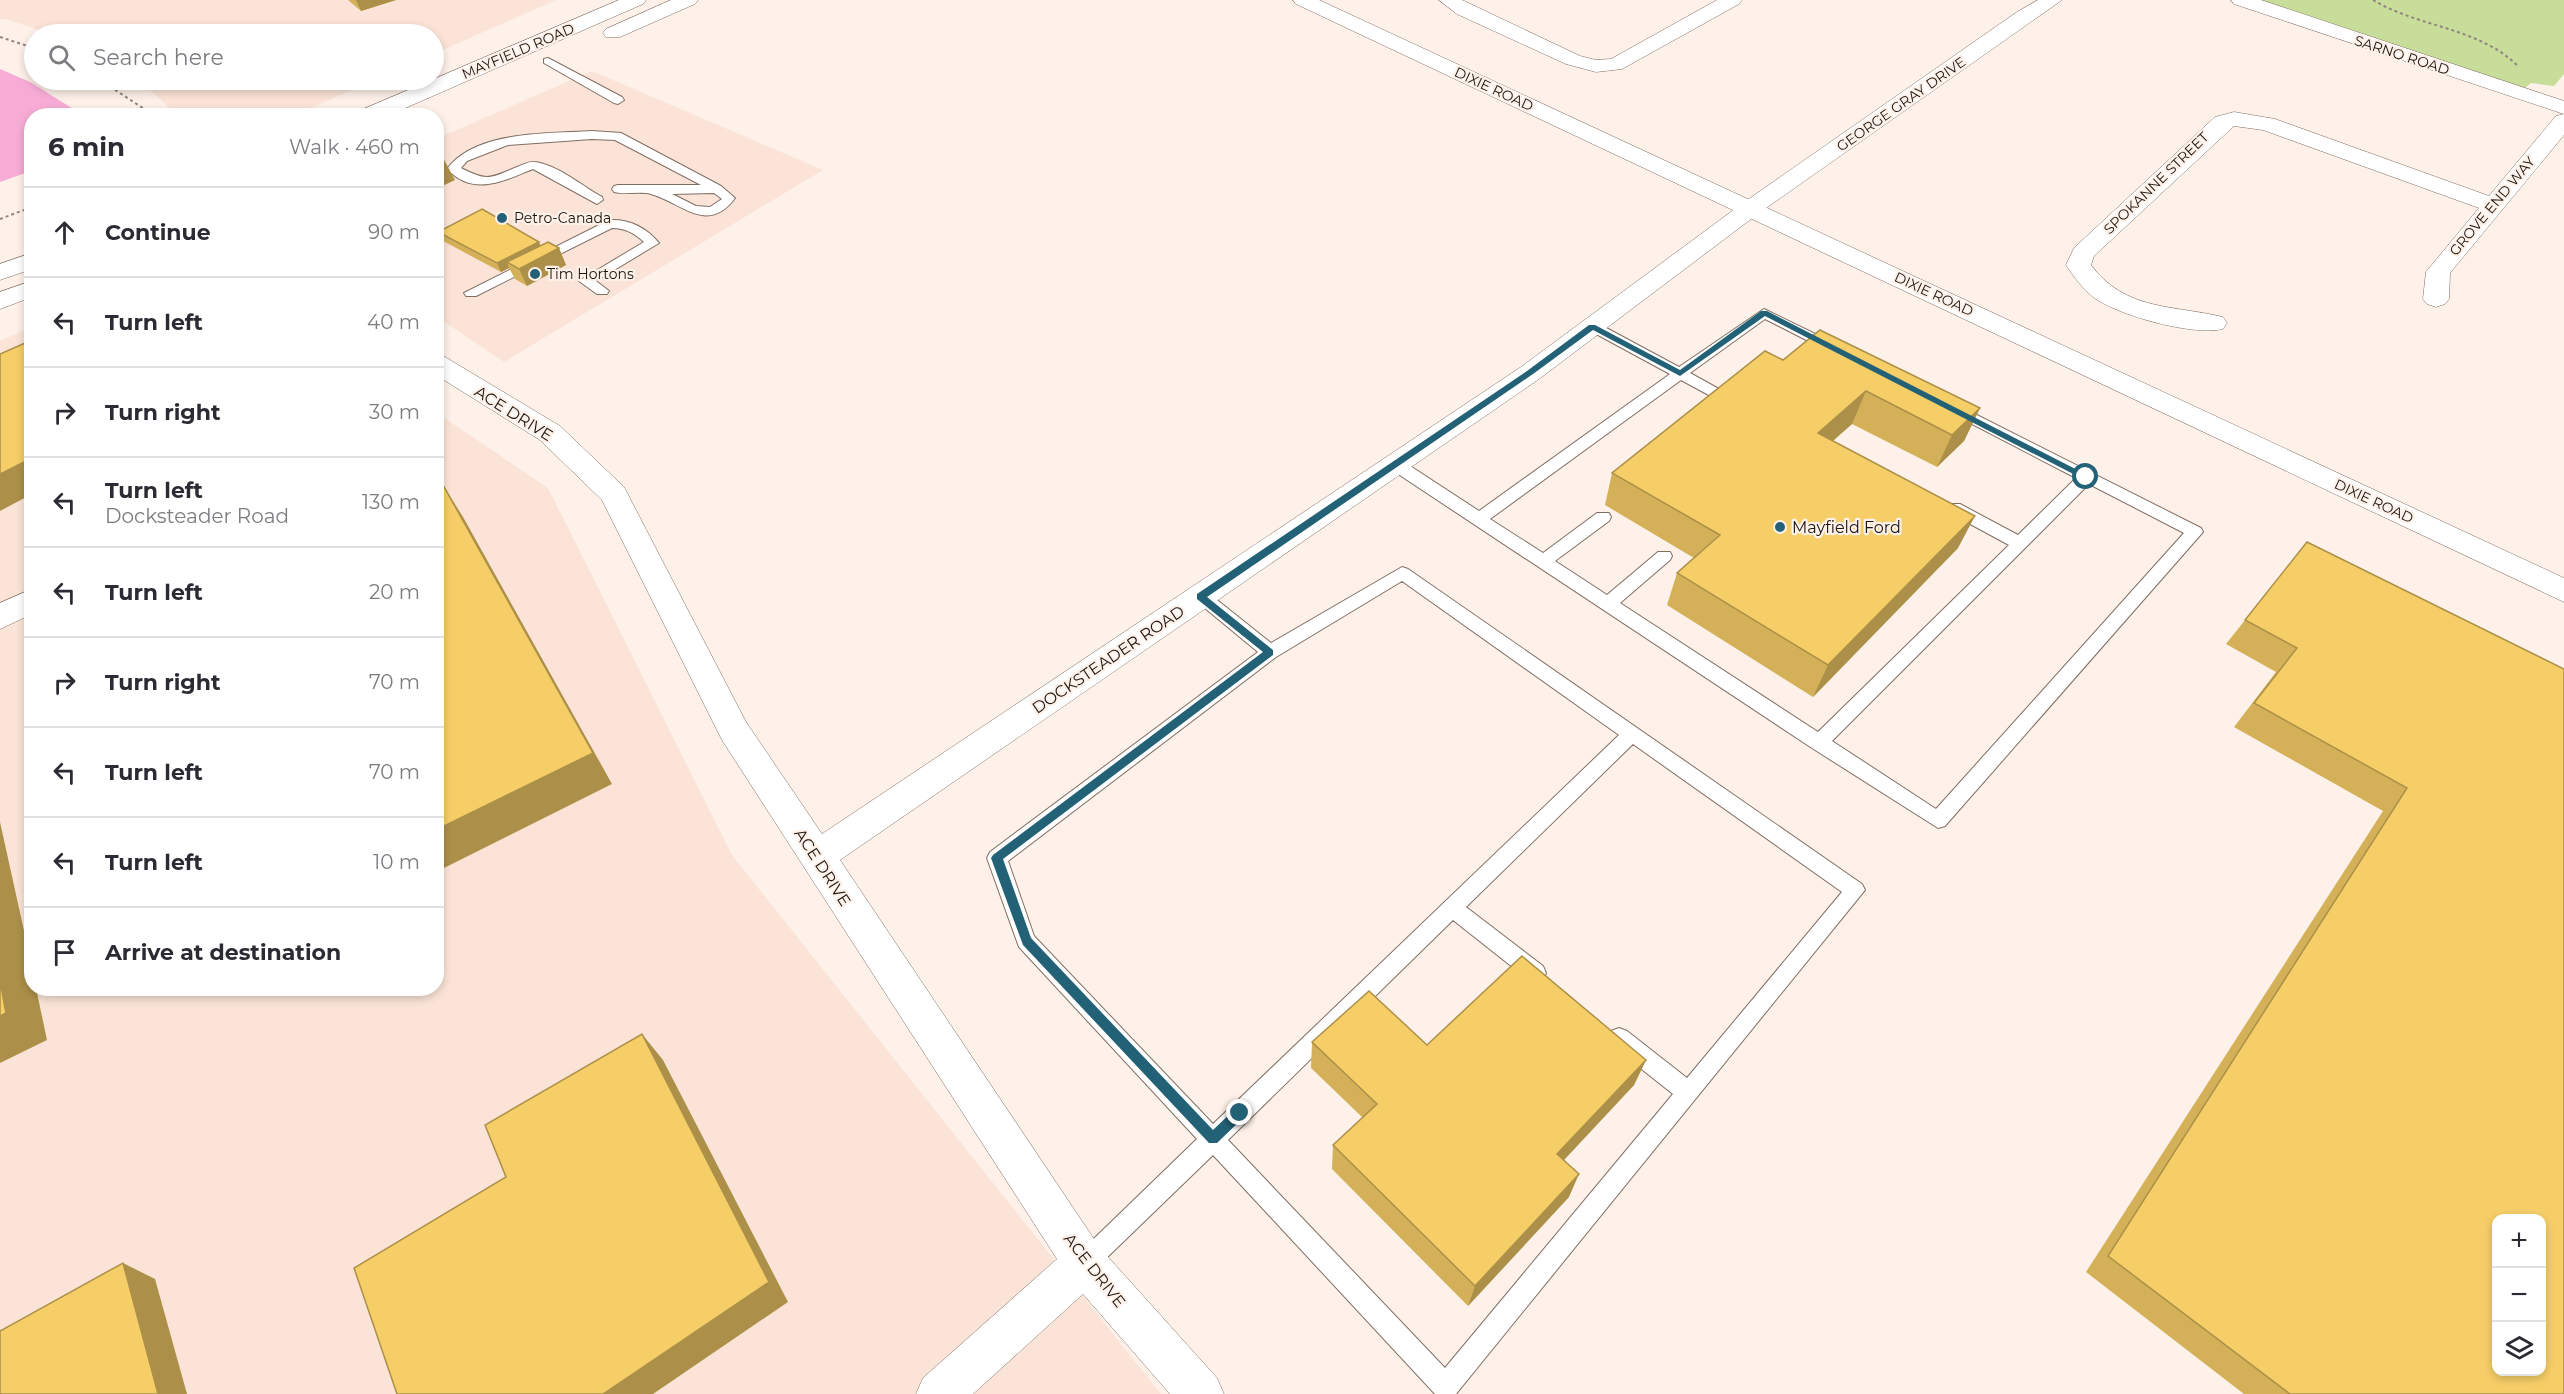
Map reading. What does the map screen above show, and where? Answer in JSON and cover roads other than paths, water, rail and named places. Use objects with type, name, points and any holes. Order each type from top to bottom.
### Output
[{"type":"street","name":"MAYFIELD ROAD","points":[[444,83],[636,0]]},
{"type":"street","name":"MAYFIELD ROAD","points":[[591,43],[688,0]]},
{"type":"street","name":"DIXIE ROAD","points":[[1303,0],[2564,591]]},
{"type":"street","points":[[1449,0],[1464,10],[1573,60],[1596,66],[1615,65],[1632,57],[1732,0]]},
{"type":"street","name":"GEORGE GRAY DRIVE","points":[[1751,208],[2024,16],[2052,0]]},
{"type":"street","name":"SARNO ROAD","points":[[2241,0],[2564,108]]},
{"type":"street","name":"MAYFIELD ROAD","points":[[528,70],[569,52]]},
{"type":"street","name":"MAYFIELD ROAD","points":[[386,108],[427,90]]},
{"type":"street","name":"SPOKANNE STREET","points":[[2214,322],[2169,318],[2123,303],[2096,287],[2079,265],[2083,253],[2223,122],[2234,119],[2267,124],[2492,205]]},
{"type":"street","name":"GROVE END WAY","points":[[2436,298],[2438,272],[2564,121]]},
{"type":"street","name":"DOCKSTEADER ROAD","points":[[816,857],[1530,373],[1751,208]]},
{"type":"street","points":[[0,273],[24,263]]},
{"type":"street","points":[[0,302],[24,292]]},
{"type":"street","name":"ACE DRIVE","points":[[444,375],[550,433],[614,494],[734,731],[816,857],[1085,1263],[1201,1394]]},
{"type":"street","points":[[0,616],[24,604]]},
{"type":"street","points":[[939,1394],[1085,1263]]},
{"type":"lane","points":[[548,62],[618,100]]},
{"type":"lane","points":[[597,200],[545,169],[533,165],[493,181],[478,182],[453,169],[463,158],[506,141],[592,135],[617,136],[717,189],[729,198],[726,205],[711,211],[693,211],[652,190]]},
{"type":"lane","points":[[618,189],[717,189]]},
{"type":"lane","points":[[471,293],[609,224],[619,223],[643,233],[652,243],[586,281],[602,291]]},
{"type":"lane","points":[[1479,519],[1764,313],[1847,355]]},
{"type":"lane","points":[[1592,326],[1723,397]]},
{"type":"lane","points":[[1395,464],[1938,820],[2195,532],[1941,403]]},
{"type":"lane","points":[[1819,743],[2086,477]]},
{"type":"lane","points":[[1936,498],[2019,543]]},
{"type":"lane","points":[[1543,561],[1603,517]]},
{"type":"lane","points":[[1608,604],[1664,556]]},
{"type":"lane","points":[[1402,573],[1855,890],[1446,1387],[1026,941],[997,858],[1270,652],[1402,573]]},
{"type":"lane","points":[[1201,596],[1270,652]]},
{"type":"lane","points":[[1085,1263],[1632,734]]},
{"type":"lane","points":[[1452,908],[1556,989]]},
{"type":"lane","points":[[1604,1026],[1688,1092]]},
{"type":"place","name":"Petro-Canada","points":[[502,218]]},
{"type":"place","name":"Tim Hortons","points":[[535,274]]},
{"type":"place","name":"Mayfield Ford","points":[[1780,527]]}]
